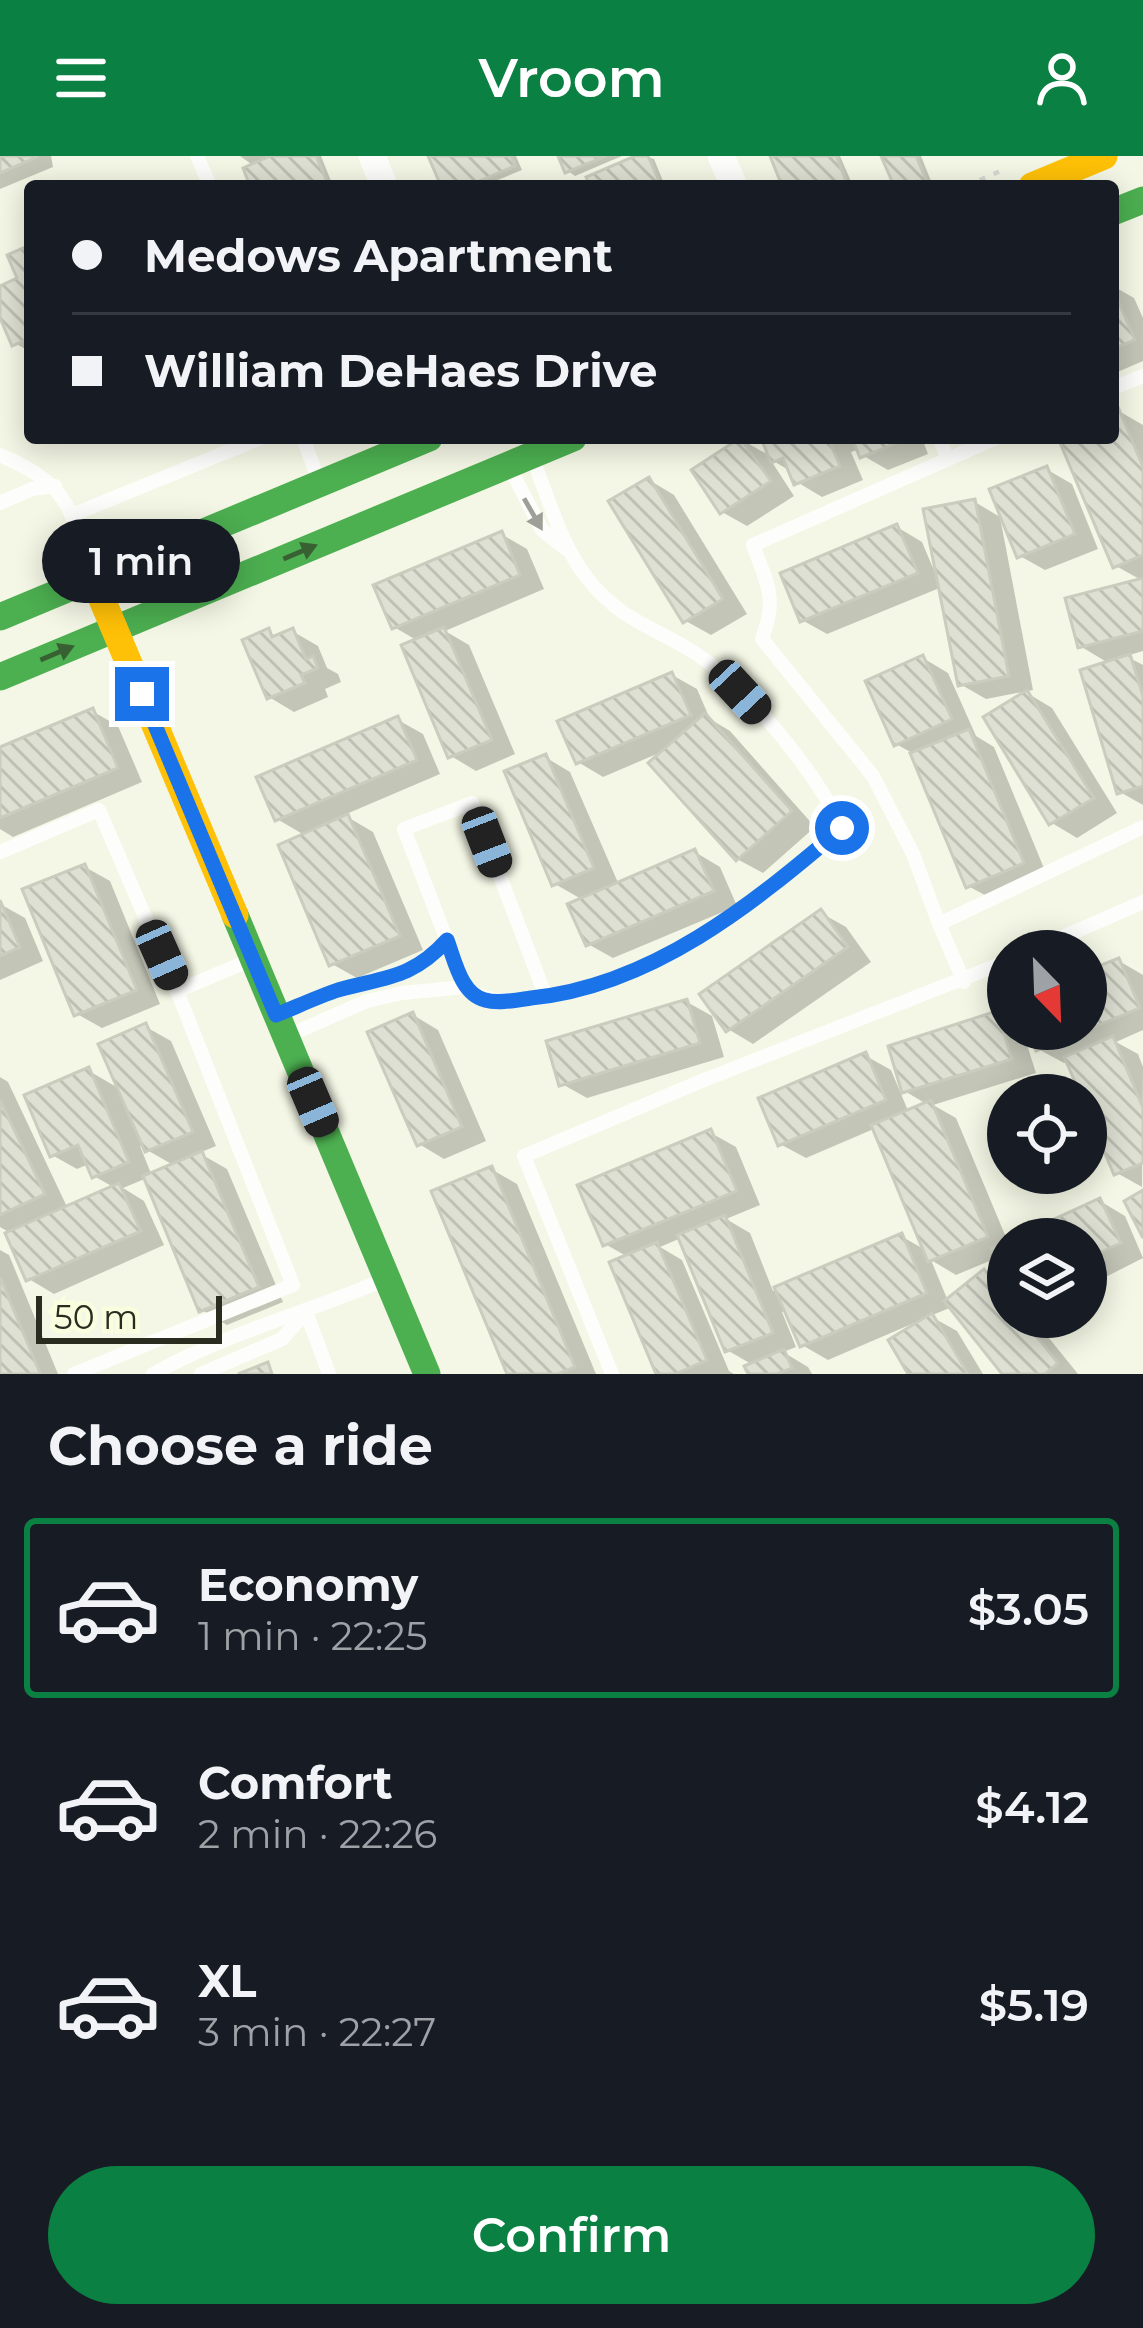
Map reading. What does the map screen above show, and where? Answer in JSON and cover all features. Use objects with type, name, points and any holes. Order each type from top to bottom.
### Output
[{"type":"main road","points":[[1026,175],[1104,156]]},
{"type":"main road","points":[[0,617],[414,444]]},
{"type":"main road","points":[[0,677],[559,444]]},
{"type":"main road","points":[[93,578],[427,1374]]},
{"type":"lane","points":[[72,515],[246,444]]},
{"type":"lane","points":[[305,444],[320,483]]},
{"type":"lane","points":[[942,444],[948,459]]},
{"type":"lane","points":[[964,982],[913,854],[873,776],[762,639],[771,615],[772,593],[753,545],[981,444]]},
{"type":"lane","points":[[0,455],[37,471],[56,486],[72,515],[93,578]]},
{"type":"lane","points":[[520,460],[542,530],[570,552]]},
{"type":"lane","points":[[520,460],[570,552],[609,602],[656,635],[687,647],[740,692],[815,779],[842,828],[765,892],[664,956],[584,989],[547,997],[484,1000],[465,987],[404,830],[472,803],[547,997]]},
{"type":"lane","points":[[0,503],[32,489],[56,486]]},
{"type":"lane","points":[[0,852],[99,810],[178,991],[293,1285],[74,1374]]},
{"type":"lane","points":[[939,924],[1143,826]]},
{"type":"lane","points":[[1079,930],[1143,902]]},
{"type":"lane","points":[[281,1026],[333,992],[418,968],[447,940]]},
{"type":"lane","points":[[178,991],[253,959]]},
{"type":"lane","points":[[612,1374],[524,1156],[704,1080],[987,972]]},
{"type":"lane","points":[[281,1026],[367,1000],[465,987]]},
{"type":"lane","points":[[153,1374],[281,1317],[306,1312],[387,1279]]},
{"type":"lane","points":[[201,1374],[282,1340],[306,1312]]},
{"type":"lane","points":[[306,1312],[329,1374]]},
{"type":"building","points":[[0,156],[37,156],[37,157],[0,173]]},
{"type":"building","points":[[270,156],[316,156],[326,180],[248,180],[243,168]]},
{"type":"building","points":[[428,156],[511,156],[515,166],[482,180],[438,180]]},
{"type":"building","points":[[558,156],[606,156],[565,173]]},
{"type":"building","points":[[635,156],[648,156],[658,180],[587,180]]},
{"type":"building","points":[[770,156],[836,156],[846,180],[780,180]]},
{"type":"building","points":[[881,156],[916,156],[926,180],[891,180]]},
{"type":"building","points":[[24,248],[24,341],[12,346],[0,318],[0,286],[17,278],[7,255]]},
{"type":"building","points":[[1119,303],[1135,340],[1119,347]]},
{"type":"building","points":[[1119,409],[1143,467],[1143,555],[1113,568],[1061,444],[1119,444]]},
{"type":"building","points":[[731,444],[744,444],[771,481],[720,514],[691,470]]},
{"type":"building","points":[[763,444],[831,444],[840,466],[794,485],[783,458],[771,463]]},
{"type":"building","points":[[854,444],[894,444],[860,458]]},
{"type":"building","points":[[1047,466],[1075,534],[1017,558],[989,489]]},
{"type":"building","points":[[649,477],[723,599],[683,623],[608,501]]},
{"type":"building","points":[[975,499],[1009,676],[958,686],[923,509]]},
{"type":"building","points":[[897,524],[918,573],[800,622],[780,573]]},
{"type":"building","points":[[502,531],[520,575],[392,629],[373,585]]},
{"type":"building","points":[[1143,578],[1143,631],[1078,648],[1065,598]]},
{"type":"building","points":[[444,627],[492,740],[448,758],[401,645]]},
{"type":"building","points":[[269,628],[272,637],[293,628],[306,659],[313,656],[318,668],[301,675],[305,683],[267,699],[242,640]]},
{"type":"building","points":[[1130,654],[1143,696],[1143,786],[1117,794],[1080,670]]},
{"type":"building","points":[[923,655],[952,719],[894,746],[865,681]]},
{"type":"building","points":[[672,672],[691,715],[576,764],[557,721]]},
{"type":"building","points":[[1027,690],[1094,798],[1049,825],[983,717]]},
{"type":"building","points":[[93,708],[118,768],[0,818],[0,747]]},
{"type":"building","points":[[705,713],[792,811],[736,861],[648,763]]},
{"type":"building","points":[[398,716],[417,760],[275,821],[256,777]]},
{"type":"building","points":[[969,729],[1024,863],[966,888],[910,753]]},
{"type":"building","points":[[546,754],[594,868],[552,886],[504,771]]},
{"type":"building","points":[[348,814],[400,936],[329,966],[278,845]]},
{"type":"building","points":[[695,849],[714,891],[586,946],[567,904]]},
{"type":"building","points":[[85,864],[137,990],[74,1016],[22,889]]},
{"type":"building","points":[[0,900],[20,947],[0,956]]},
{"type":"building","points":[[821,909],[848,947],[726,1032],[699,994]]},
{"type":"building","points":[[1119,958],[1140,1008],[1107,1022],[1107,963]]},
{"type":"building","points":[[687,999],[700,1043],[559,1086],[546,1041]]},
{"type":"building","points":[[413,1012],[462,1127],[417,1146],[367,1032]]},
{"type":"building","points":[[987,1014],[987,1050],[1009,1050],[1012,1059],[902,1093],[888,1046]]},
{"type":"building","points":[[146,1023],[193,1132],[145,1152],[98,1044]]},
{"type":"building","points":[[1113,1036],[1143,1108],[1143,1163],[1114,1175],[1107,1158],[1107,1074],[1072,1074],[1064,1057],[1080,1050],[1107,1050],[1107,1039]]},
{"type":"building","points":[[866,1052],[886,1100],[778,1146],[758,1098]]},
{"type":"building","points":[[89,1067],[129,1162],[92,1178],[78,1145],[50,1157],[24,1095]]},
{"type":"building","points":[[0,1100],[45,1194],[0,1215]]},
{"type":"building","points":[[931,1100],[987,1237],[928,1262],[871,1125]]},
{"type":"building","points":[[711,1129],[737,1191],[603,1246],[577,1185]]},
{"type":"building","points":[[202,1151],[259,1287],[199,1312],[143,1176]]},
{"type":"building","points":[[492,1166],[575,1367],[558,1374],[507,1374],[431,1191]]},
{"type":"building","points":[[119,1183],[141,1231],[26,1281],[5,1233]]},
{"type":"building","points":[[1143,1190],[1143,1238],[1124,1201]]},
{"type":"building","points":[[1100,1198],[1121,1243],[1107,1249],[1107,1218],[1057,1218]]},
{"type":"building","points":[[725,1215],[773,1333],[725,1352],[677,1235]]},
{"type":"building","points":[[902,1233],[927,1293],[800,1347],[774,1287]]},
{"type":"building","points":[[657,1242],[707,1360],[675,1374],[656,1374],[609,1262]]},
{"type":"building","points":[[984,1269],[987,1338],[1038,1338],[1058,1363],[1045,1374],[1002,1374],[944,1301]]},
{"type":"building","points":[[0,1277],[40,1373],[0,1374]]},
{"type":"building","points":[[932,1313],[968,1374],[908,1374],[888,1340]]},
{"type":"building","points":[[784,1349],[792,1368],[777,1374],[748,1374],[744,1366]]},
{"type":"building","points":[[268,1362],[272,1374],[238,1374]]},
{"type":"traffic: fast","points":[[1119,210],[1143,200]]},
{"type":"traffic: fast","points":[[0,617],[415,444]]},
{"type":"traffic: fast","points":[[0,677],[559,444]]},
{"type":"traffic: fast","points":[[235,915],[427,1374]]},
{"type":"traffic: slow","points":[[1046,180],[1104,156]]},
{"type":"traffic: slow","points":[[93,578],[235,915]]},
{"type":"route","points":[[142,694],[276,1015],[333,992],[418,968],[447,940],[465,987],[484,1000],[547,997],[584,989],[636,970],[711,928],[765,892],[842,828]]}]
